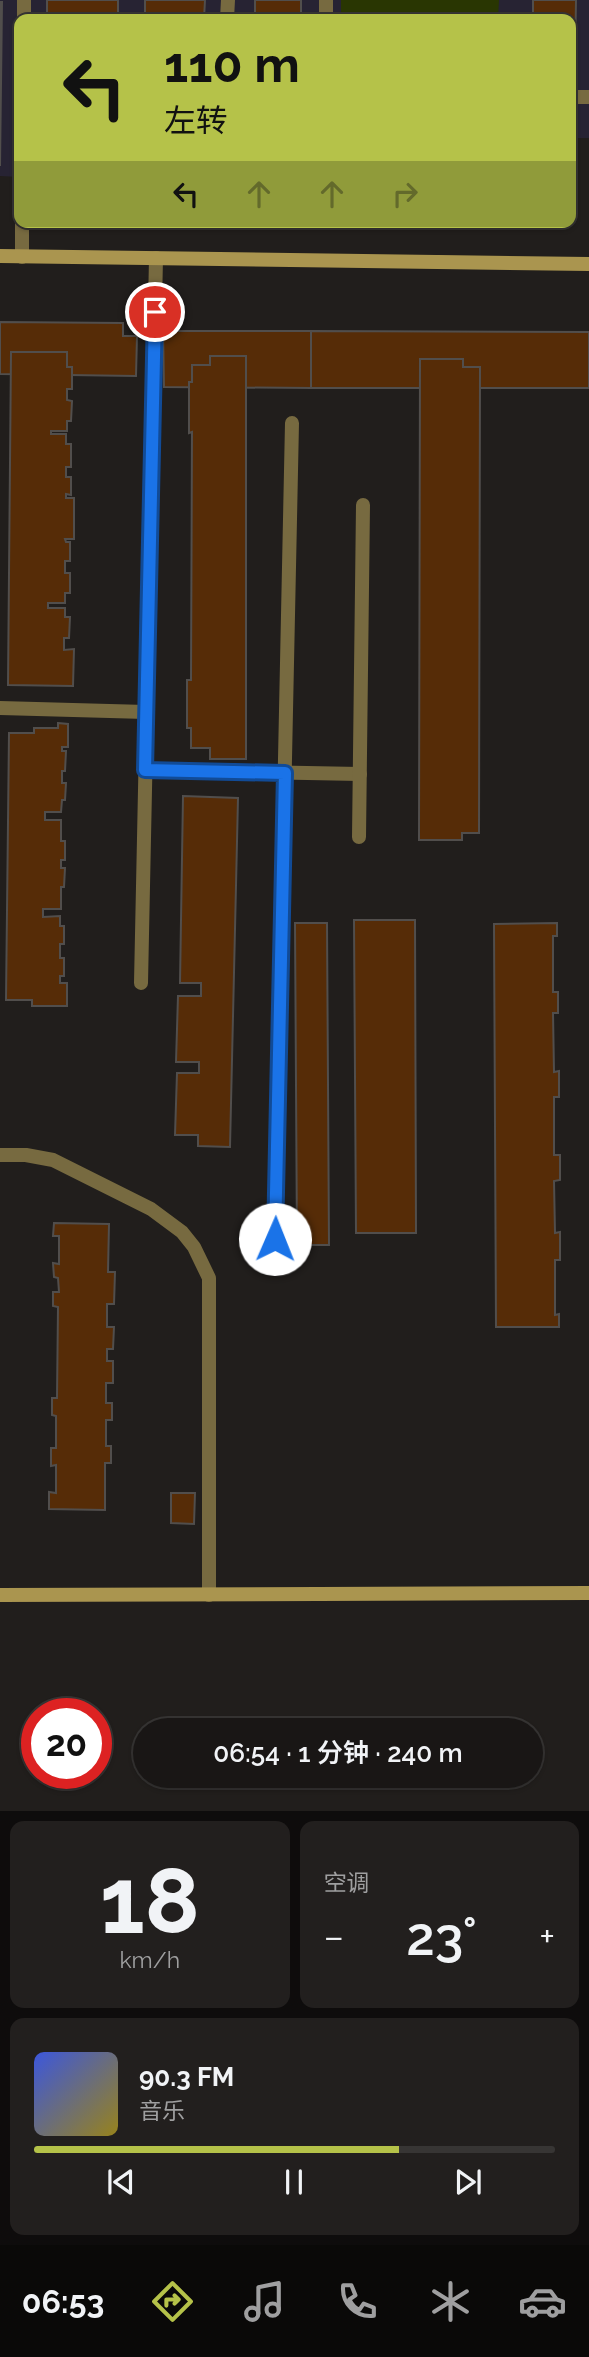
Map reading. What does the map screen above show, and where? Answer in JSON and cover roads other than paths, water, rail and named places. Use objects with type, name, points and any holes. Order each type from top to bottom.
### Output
[{"type":"street","points":[[0,256],[589,264]]},
{"type":"street","points":[[0,1595],[589,1593]]},
{"type":"lane","points":[[22,228],[22,257]]},
{"type":"lane","points":[[141,983],[156,258]]},
{"type":"lane","points":[[275,1239],[292,423]]},
{"type":"lane","points":[[359,837],[363,505]]},
{"type":"lane","points":[[0,708],[146,712]]},
{"type":"lane","points":[[145,770],[360,774]]},
{"type":"lane","points":[[0,1155],[26,1155],[53,1160],[151,1209],[182,1232],[202,1262],[209,1278],[209,1595]]}]
